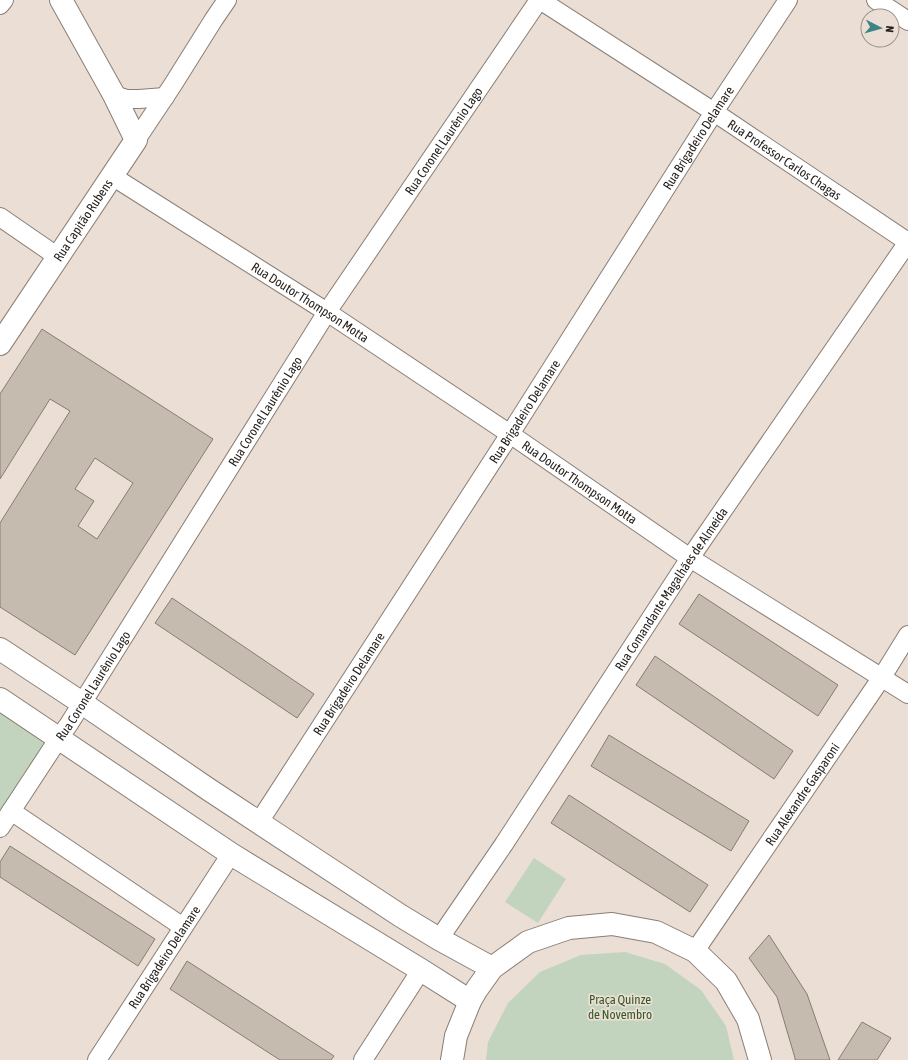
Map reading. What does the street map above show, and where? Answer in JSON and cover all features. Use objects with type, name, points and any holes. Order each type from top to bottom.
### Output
[{"type":"main road","points":[[61,0],[114,95],[136,140]]},
{"type":"main road","name":"Rua Capitão Rubens","points":[[0,344],[136,140]]},
{"type":"main road","points":[[0,649],[394,912],[492,968]]},
{"type":"main road","points":[[0,699],[231,854],[422,970],[470,1001]]},
{"type":"main road","points":[[452,1060],[456,1036],[470,1001],[492,968],[528,942],[569,928],[612,924],[656,932],[695,951],[726,981],[741,1006],[748,1019],[760,1060]]},
{"type":"street","points":[[0,5],[4,0]]},
{"type":"street","name":"Rua Capitão Rubens","points":[[136,140],[227,0]]},
{"type":"street","name":"Rua Professor Carlos Chagas","points":[[539,0],[714,112],[908,242]]},
{"type":"street","name":"Rua Coronel Laurênio Lago","points":[[0,828],[69,724],[327,312],[539,0]]},
{"type":"street","name":"Rua Brigadeiro Delamare","points":[[259,822],[510,434],[714,112],[788,0]]},
{"type":"street","points":[[876,0],[908,21]]},
{"type":"street","points":[[114,95],[127,99],[165,97]]},
{"type":"street","name":"Rua Doutor Thompson Motta","points":[[112,176],[327,312],[510,434],[690,558],[908,694]]},
{"type":"street","points":[[0,217],[58,257]]},
{"type":"street","name":"Rua Comandante Magalhães de Almeida","points":[[439,939],[509,837],[690,558],[908,242]]},
{"type":"street","name":"Rua Alexandre Gasparoni","points":[[695,951],[882,677],[908,636]]},
{"type":"street","points":[[11,811],[184,927]]},
{"type":"street","name":"Rua Brigadeiro Delamare","points":[[97,1060],[231,854]]},
{"type":"street","points":[[363,1060],[422,970]]},
{"type":"green space","points":[[0,709],[48,740],[0,812]]},
{"type":"green space","points":[[534,858],[566,879],[538,923],[505,902]]},
{"type":"green space","name":"Praça Quinze de Novembro","points":[[625,952],[665,964],[701,990],[726,1026],[734,1060],[486,1060],[488,1042],[508,1003],[540,972],[581,955]]},
{"type":"building","points":[[42,329],[213,439],[75,655],[0,607],[0,523],[70,411],[50,399],[0,479],[0,394]],"holes":[[[95,458],[133,483],[97,539],[78,526],[94,501],[75,489]]]},
{"type":"building","points":[[699,594],[838,685],[818,716],[679,624]]},
{"type":"building","points":[[172,598],[314,694],[297,718],[155,623]]},
{"type":"building","points":[[655,656],[793,751],[774,779],[636,685]]},
{"type":"building","points":[[609,735],[749,821],[731,851],[591,766]]},
{"type":"building","points":[[569,795],[708,885],[690,912],[551,823]]},
{"type":"building","points":[[10,846],[155,939],[138,966],[0,877],[0,862]]},
{"type":"building","points":[[769,935],[807,994],[830,1060],[795,1060],[777,997],[749,958]]},
{"type":"building","points":[[187,961],[334,1056],[331,1060],[280,1060],[170,989]]},
{"type":"building","points":[[862,1022],[891,1038],[877,1060],[838,1060]]}]
